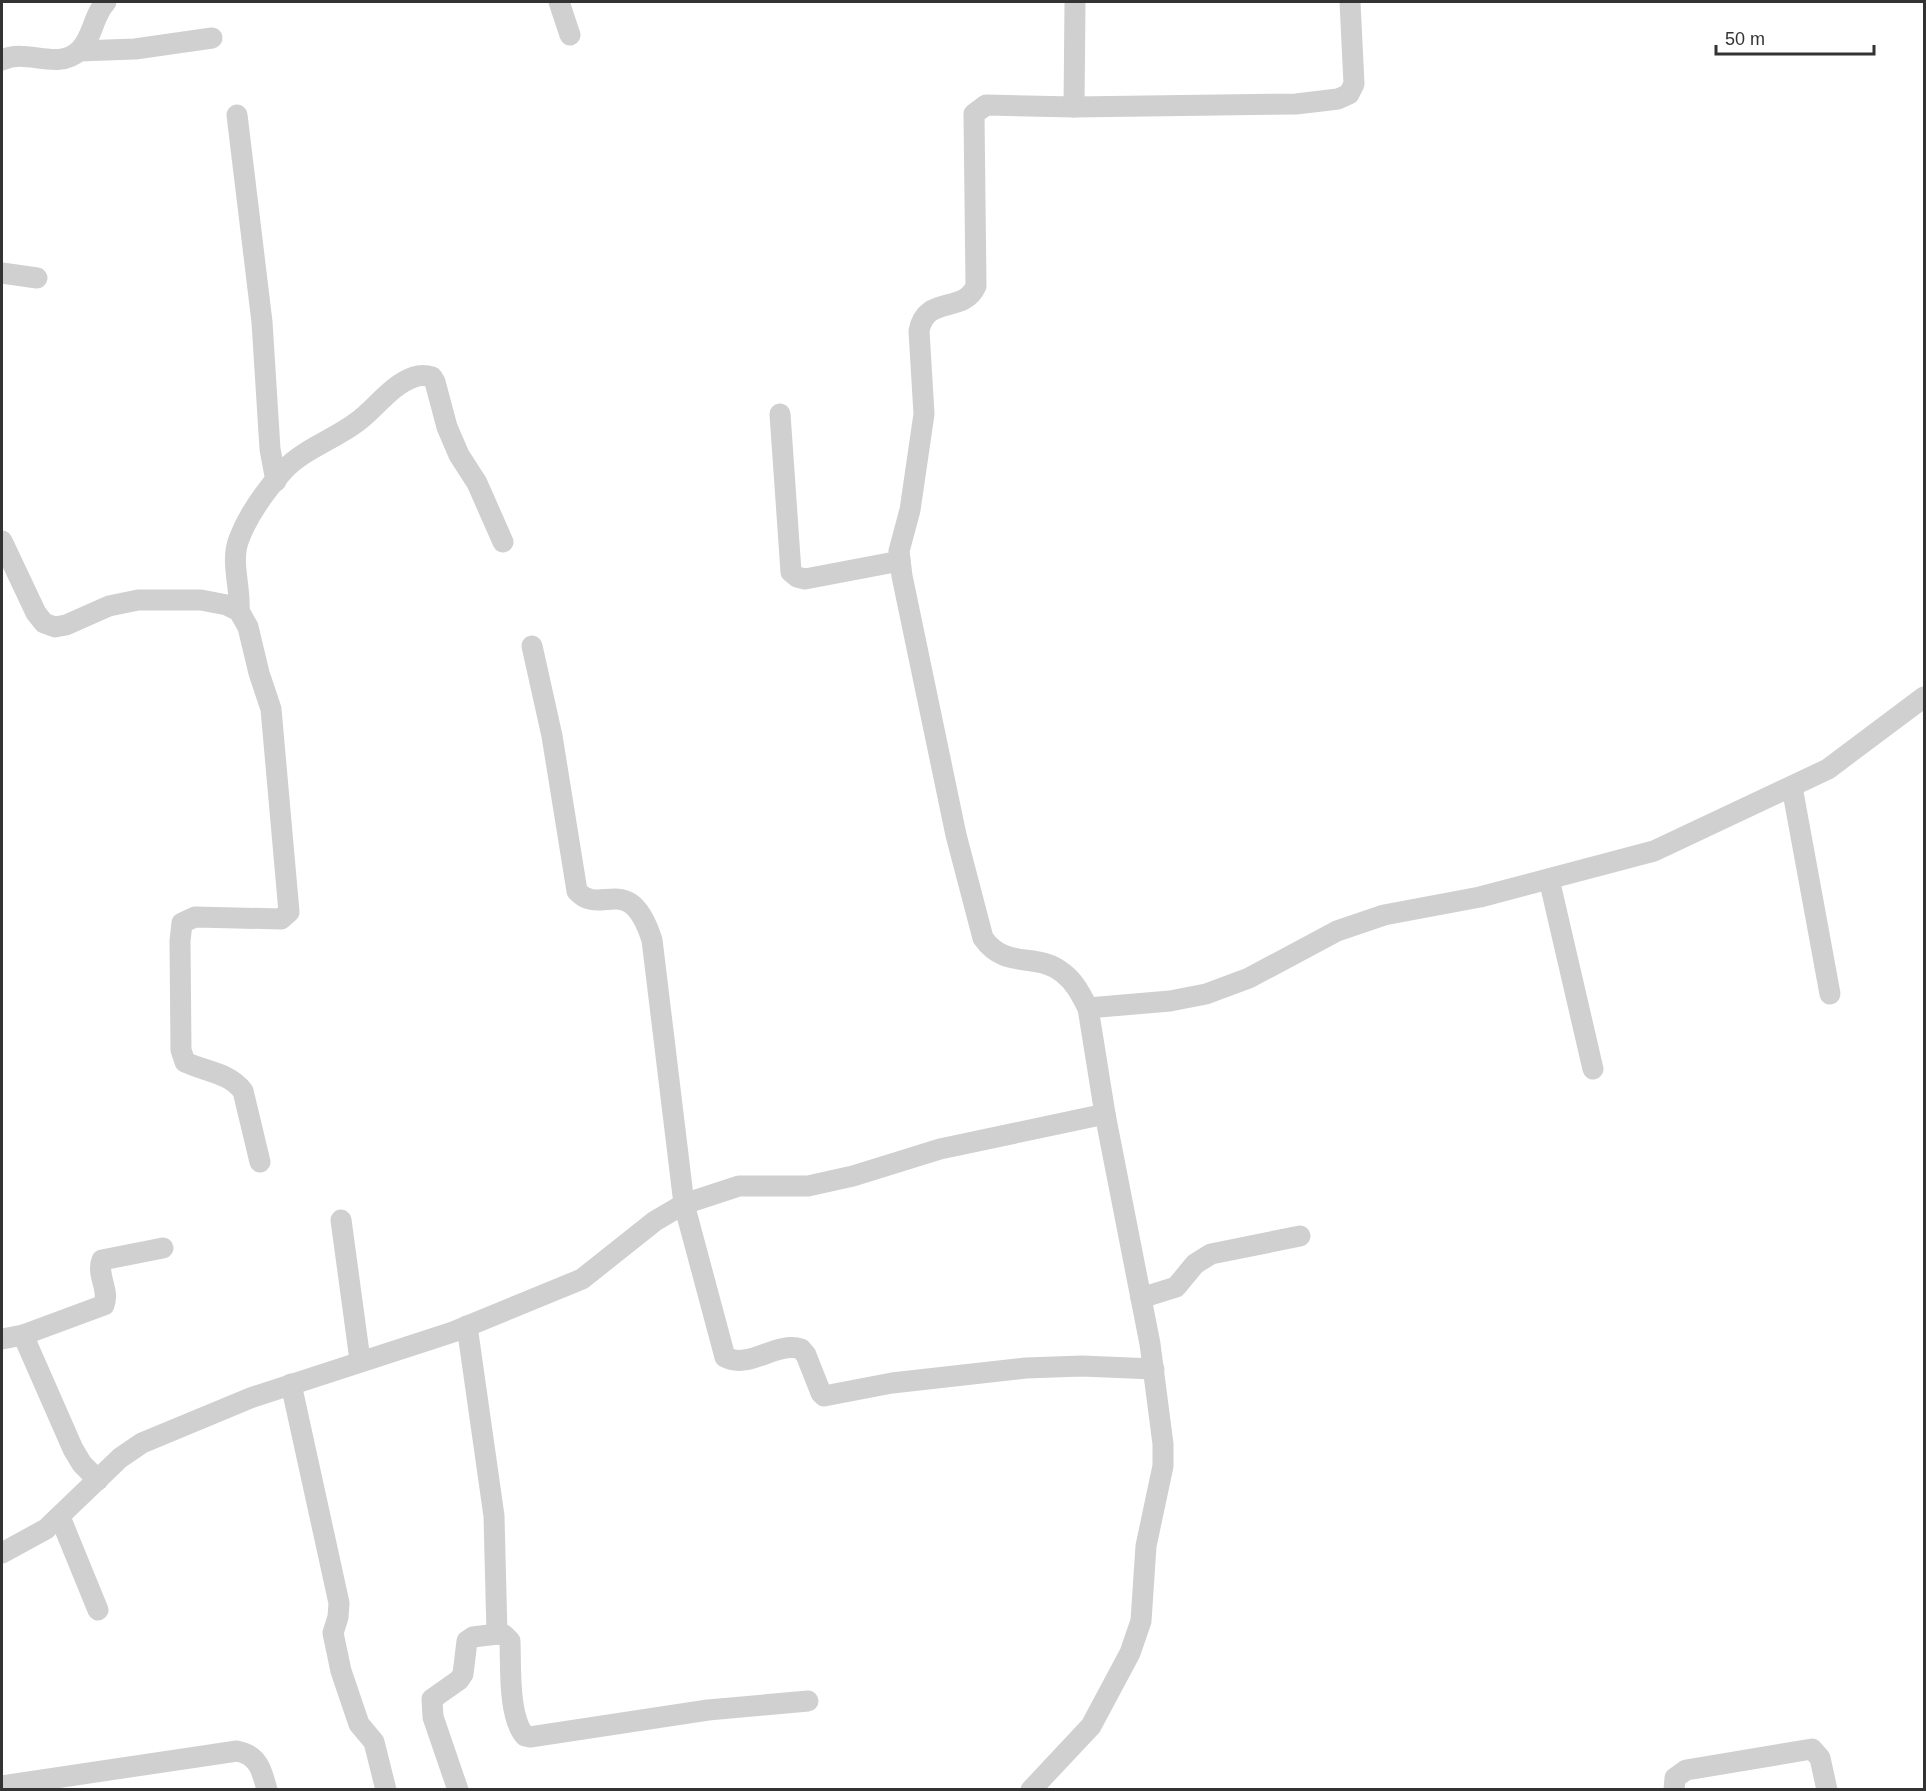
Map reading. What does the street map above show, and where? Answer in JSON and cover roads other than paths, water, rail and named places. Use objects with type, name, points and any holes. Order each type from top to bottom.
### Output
[{"type":"street","points":[[79,51],[106,2]]},
{"type":"street","points":[[559,2],[570,35]]},
{"type":"street","points":[[1074,107],[1075,2]]},
{"type":"street","points":[[1031,1790],[1091,1726],[1130,1653],[1141,1621],[1146,1545],[1163,1466],[1163,1444],[1154,1369],[1105,1113],[1088,1008],[1076,985],[1063,972],[1048,964],[1004,958],[992,950],[983,938],[956,835],[900,561],[903,530],[910,510],[924,414],[919,332],[922,319],[928,311],[960,302],[972,294],[976,286],[974,114],[986,105],[1265,106],[1338,99],[1349,94],[1354,84],[1350,2]]},
{"type":"street","points":[[2,60],[16,56],[58,60],[79,51],[135,49],[212,38]]},
{"type":"street","points":[[237,115],[262,322],[270,449],[276,481]]},
{"type":"street","points":[[2,273],[37,278]]},
{"type":"street","points":[[260,1162],[243,1091],[237,1083],[224,1076],[185,1062],[181,1050],[180,941],[182,924],[187,919],[195,917],[281,919],[289,912],[271,709],[259,673],[248,627],[239,611],[240,595],[235,550],[240,537],[276,481],[304,453],[358,421],[405,382],[425,375],[432,377],[435,382],[447,427],[459,455],[477,483],[503,542]]},
{"type":"street","points":[[780,414],[791,572],[805,579],[900,561]]},
{"type":"street","points":[[2,541],[36,613],[44,623],[56,627],[66,625],[109,606],[138,600],[201,600],[226,605],[239,611]]},
{"type":"street","points":[[532,646],[552,736],[577,891],[589,899],[622,899],[631,903],[639,910],[646,922],[652,940],[684,1204],[725,1357],[741,1360],[788,1347],[801,1349],[806,1355],[820,1394],[824,1396],[892,1383],[1026,1368],[1082,1366],[1154,1369]]},
{"type":"street","points":[[1088,1008],[1170,1001],[1206,994],[1249,978],[1337,931],[1365,921],[1384,915],[1480,897],[1654,851],[1828,769],[1924,697]]},
{"type":"street","points":[[1792,787],[1830,994]]},
{"type":"street","points":[[1549,879],[1593,1069]]},
{"type":"street","points":[[2,1553],[46,1529],[120,1458],[142,1443],[189,1422],[291,1384],[466,1326],[582,1279],[655,1221],[684,1204],[739,1186],[808,1186],[853,1176],[940,1149],[1105,1113]]},
{"type":"street","points":[[341,1220],[360,1360]]},
{"type":"street","points":[[1141,1298],[1176,1287],[1195,1264],[1211,1254],[1300,1236]]},
{"type":"street","points":[[2,1339],[23,1335],[104,1305],[106,1295],[100,1269],[102,1260],[163,1248]]},
{"type":"street","points":[[466,1326],[494,1515],[497,1634]]},
{"type":"street","points":[[23,1335],[73,1449],[98,1480]]},
{"type":"street","points":[[291,1384],[339,1603],[333,1633],[341,1671],[359,1724],[374,1742],[386,1790]]},
{"type":"street","points":[[60,1517],[98,1610]]},
{"type":"street","points":[[458,1790],[433,1717],[432,1699],[459,1680],[463,1674],[467,1641],[473,1637],[497,1634],[504,1635],[510,1641],[514,1704],[520,1729],[525,1736],[530,1737],[708,1710],[808,1701]]},
{"type":"street","points":[[1674,1790],[1676,1778],[1686,1770],[1812,1749],[1820,1758],[1827,1790]]},
{"type":"street","points":[[2,1786],[237,1751],[248,1753],[256,1760],[267,1790]]}]
